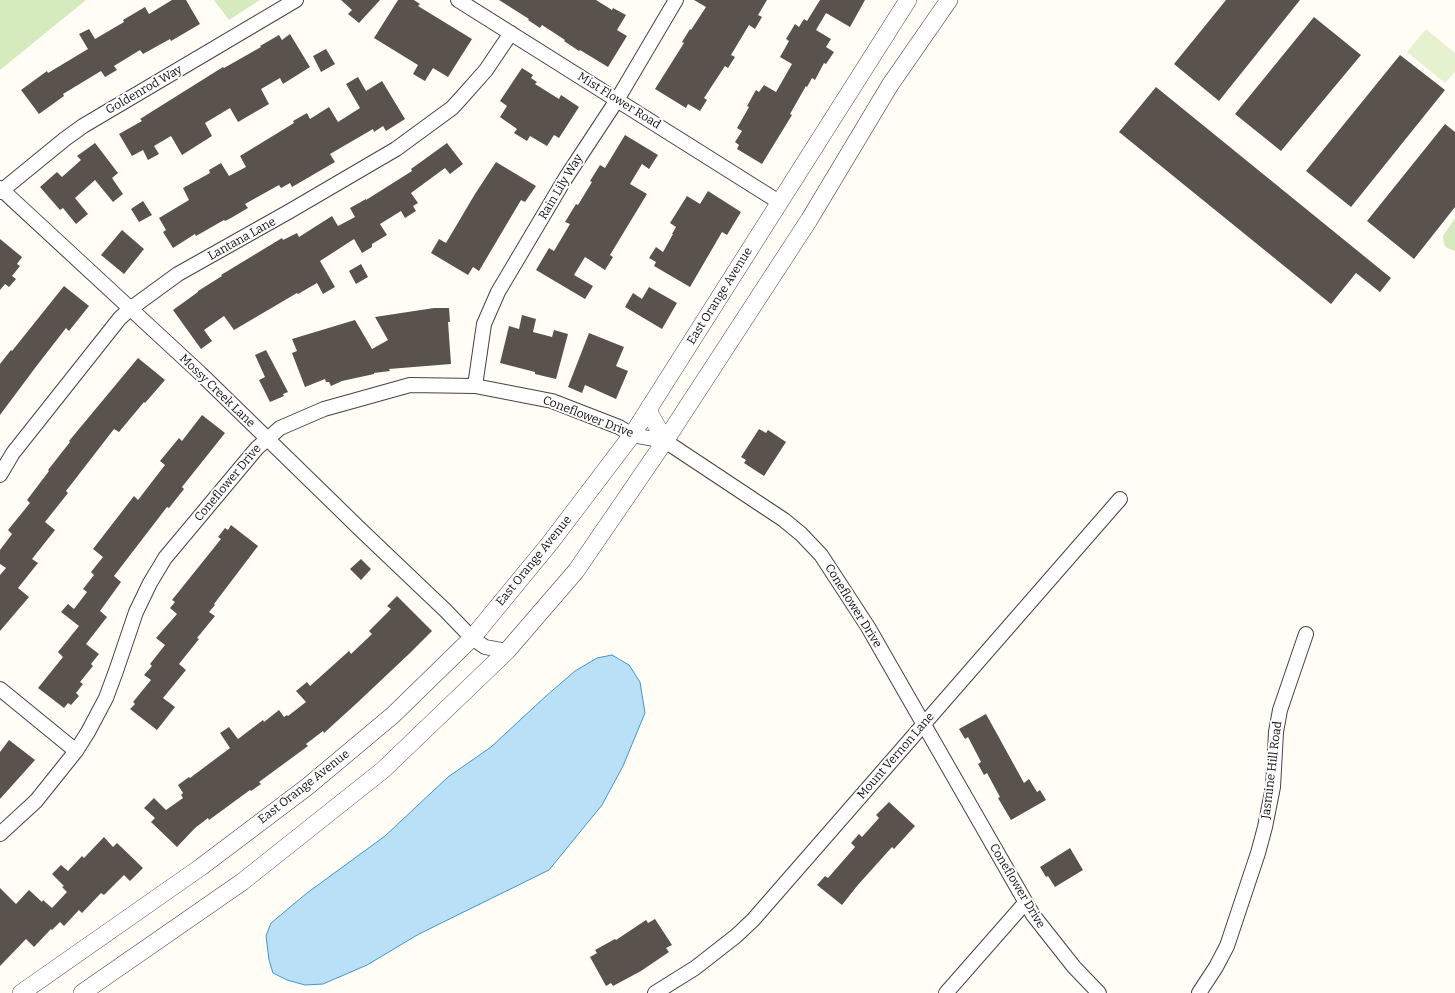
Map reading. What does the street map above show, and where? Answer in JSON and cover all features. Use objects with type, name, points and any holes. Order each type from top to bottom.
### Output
[{"type":"street","name":"Goldenrod Way","points":[[1,190],[83,126],[296,0]]},
{"type":"street","name":"Mist Flower Road","points":[[458,0],[779,202]]},
{"type":"street","name":"Rain Lily Way","points":[[475,386],[484,324],[498,292],[565,179],[617,100],[676,0]]},
{"type":"street","name":"East Orange Avenue","points":[[21,993],[201,867],[307,787],[393,715],[472,638],[550,544],[632,435],[908,0]]},
{"type":"street","points":[[82,993],[242,882],[383,770],[507,651],[576,571],[665,441],[809,220],[890,85],[949,0]]},
{"type":"street","name":"Lantana Lane","points":[[0,475],[14,453],[120,318],[130,308],[178,274],[396,149],[452,108],[464,96],[486,70],[511,33]]},
{"type":"street","name":"Mossy Creek Lane","points":[[1,190],[193,366],[445,610],[472,638],[485,647],[507,651]]},
{"type":"street","name":"Coneflower Drive","points":[[0,834],[36,801],[76,751],[106,698],[136,612],[150,583],[165,558],[257,448],[280,428],[324,409],[410,386],[475,386],[552,401],[619,427],[632,435],[665,441],[784,520],[821,555],[868,627],[1032,915],[1074,967],[1099,993]]},
{"type":"street","points":[[650,406],[650,414],[665,441]]},
{"type":"street","name":"Mount Vernon Lane","points":[[655,993],[695,968],[736,936],[753,920],[1120,499]]},
{"type":"street","name":"Jasmine Hill Road","points":[[1199,993],[1216,967],[1227,946],[1258,853],[1267,820],[1273,787],[1276,732],[1280,710],[1306,634]]},
{"type":"street","points":[[0,689],[76,751]]},
{"type":"street","points":[[946,993],[1025,903]]},
{"type":"green space","points":[[0,0],[86,0],[0,70]]},
{"type":"green space","points":[[214,0],[260,0],[229,20]]},
{"type":"green space","points":[[1426,29],[1455,53],[1455,72],[1445,83],[1407,52]]},
{"type":"green space","points":[[1455,218],[1455,251],[1447,248],[1444,244],[1443,236]]},
{"type":"water","points":[[612,655],[629,665],[640,682],[645,713],[623,766],[602,805],[549,870],[419,934],[367,965],[323,984],[305,985],[287,980],[273,973],[269,960],[266,936],[271,923],[307,893],[385,836],[448,777],[491,747],[575,671],[597,658]]},
{"type":"building","points":[[172,0],[186,0],[200,24],[171,41],[170,39],[143,54],[140,50],[114,66],[117,70],[105,77],[101,71],[63,94],[64,96],[39,114],[21,90],[47,71],[48,73],[88,49],[79,34],[89,29],[95,39],[124,22],[123,20],[145,7],[149,14]]},
{"type":"building","points":[[341,0],[380,0],[359,23],[348,14],[352,10]]},
{"type":"building","points":[[398,0],[414,0],[420,4],[418,6],[472,39],[448,77],[433,68],[425,81],[413,74],[418,65],[374,38]]},
{"type":"building","points":[[499,0],[596,0],[612,10],[613,8],[626,15],[617,30],[627,36],[608,67],[580,50],[579,51],[542,25],[540,28],[528,20],[529,19]]},
{"type":"building","points":[[694,0],[767,0],[758,15],[762,17],[755,29],[749,25],[731,55],[735,57],[728,68],[725,66],[704,98],[707,100],[700,111],[688,104],[686,108],[655,89],[684,43],[682,42],[690,29],[691,30],[706,7]]},
{"type":"building","points":[[820,0],[865,0],[850,27],[826,13],[816,30],[831,39],[826,47],[834,52],[826,64],[824,63],[815,80],[812,78],[807,87],[806,86],[790,114],[792,115],[762,164],[737,149],[739,145],[735,142],[742,131],[737,128],[749,107],[747,106],[756,90],[759,92],[764,85],[776,92],[792,64],[780,57],[789,41],[786,39],[795,24],[799,27],[804,19],[807,21]]},
{"type":"building","points":[[1226,0],[1300,0],[1219,101],[1174,64]]},
{"type":"building","points":[[1314,17],[1361,55],[1281,151],[1235,114]]},
{"type":"building","points":[[290,34],[310,67],[283,84],[280,78],[261,89],[269,104],[238,122],[230,108],[205,123],[212,136],[182,155],[171,136],[154,146],[159,154],[148,160],[143,150],[132,156],[119,134],[142,121],[140,119],[223,67],[224,68],[261,47],[260,46],[279,35],[282,40]]},
{"type":"building","points":[[326,49],[335,64],[321,72],[313,56]]},
{"type":"building","points":[[1400,55],[1445,90],[1351,207],[1306,171]]},
{"type":"building","points":[[522,68],[533,75],[531,78],[537,82],[535,84],[559,99],[561,95],[579,107],[559,138],[554,135],[547,146],[530,136],[527,141],[514,133],[517,129],[500,117],[507,106],[500,101]]},
{"type":"building","points":[[358,77],[366,91],[382,81],[405,119],[386,131],[383,126],[374,132],[373,129],[330,154],[335,162],[292,187],[290,183],[281,188],[279,185],[245,204],[248,208],[196,236],[195,234],[173,248],[163,232],[166,230],[159,218],[189,200],[183,188],[210,173],[209,170],[221,163],[229,176],[246,167],[240,156],[294,123],[293,121],[307,113],[310,119],[329,107],[338,122],[360,108],[346,84]]},
{"type":"building","points":[[1156,87],[1391,278],[1380,292],[1356,273],[1331,304],[1119,132]]},
{"type":"building","points":[[1445,124],[1455,132],[1455,207],[1414,259],[1367,221]]},
{"type":"building","points":[[625,135],[658,155],[649,169],[642,164],[630,184],[647,194],[610,255],[613,257],[605,270],[585,257],[574,275],[593,286],[585,299],[536,270],[549,248],[554,251],[570,224],[565,222],[576,204],[578,205],[592,182],[590,181],[600,165],[605,168]]},
{"type":"building","points":[[95,143],[118,173],[112,178],[123,194],[113,202],[95,180],[75,198],[88,214],[76,224],[63,208],[60,210],[40,187],[57,172],[62,177],[81,160],[77,156]]},
{"type":"building","points":[[447,143],[463,164],[450,174],[445,168],[411,193],[418,203],[413,206],[416,211],[405,218],[401,211],[380,224],[387,235],[372,244],[372,247],[362,253],[354,239],[320,261],[335,287],[323,294],[317,283],[234,330],[224,316],[204,330],[212,341],[201,349],[173,310],[198,291],[222,276],[221,275],[282,238],[283,240],[297,233],[299,237],[332,216],[338,226],[355,217],[350,208],[366,200],[412,171],[411,169]]},
{"type":"building","points":[[496,162],[536,186],[525,202],[521,200],[479,271],[473,267],[468,275],[431,253],[439,239],[446,243]]},
{"type":"building","points":[[708,191],[741,212],[727,235],[722,232],[690,287],[654,266],[656,262],[649,258],[656,247],[663,252],[676,227],[670,223],[687,196],[700,204]]},
{"type":"building","points":[[143,201],[152,215],[139,222],[131,209]]},
{"type":"building","points":[[122,230],[144,249],[124,274],[101,255]]},
{"type":"building","points":[[0,239],[22,257],[17,264],[20,266],[12,276],[16,279],[9,287],[5,284],[0,290]]},
{"type":"building","points":[[361,264],[368,277],[356,284],[349,271]]},
{"type":"building","points":[[64,286],[89,306],[69,331],[66,328],[0,415],[0,364]]},
{"type":"building","points":[[649,287],[677,303],[662,329],[625,307],[633,293],[642,299]]},
{"type":"building","points":[[434,308],[449,308],[450,322],[448,322],[451,364],[389,369],[390,371],[374,373],[342,381],[331,386],[325,379],[305,387],[292,353],[297,351],[292,339],[355,320],[372,349],[388,340],[375,317]]},
{"type":"building","points":[[522,315],[536,319],[533,332],[552,337],[554,330],[568,334],[556,379],[500,363],[509,326],[519,329]]},
{"type":"building","points":[[589,333],[624,347],[616,366],[628,371],[616,399],[585,385],[582,393],[568,387]]},
{"type":"building","points":[[266,350],[288,392],[283,394],[284,396],[270,402],[259,380],[265,377],[255,355]]},
{"type":"building","points":[[138,358],[165,380],[119,432],[114,429],[66,491],[68,493],[45,522],[55,530],[32,559],[38,563],[18,588],[29,597],[0,631],[0,575],[6,568],[0,564],[0,550],[12,534],[8,530],[30,503],[27,500],[70,442],[69,441]]},
{"type":"building","points":[[202,415],[225,433],[182,487],[184,489],[169,508],[167,507],[114,576],[121,582],[100,611],[107,617],[86,644],[99,654],[91,664],[93,666],[80,682],[83,684],[76,693],[79,696],[71,705],[68,703],[64,708],[38,688],[63,657],[58,652],[79,626],[61,612],[68,604],[74,609],[87,592],[83,589],[94,575],[91,572],[103,557],[93,549],[134,496],[138,500],[165,465],[160,461],[179,438],[182,441]]},
{"type":"building","points":[[759,429],[766,433],[768,430],[786,442],[764,476],[744,463],[746,460],[741,457]]},
{"type":"building","points":[[231,525],[258,546],[214,604],[215,605],[209,612],[215,616],[179,664],[186,670],[163,698],[175,707],[157,730],[130,709],[135,704],[133,702],[151,680],[144,675],[152,666],[150,664],[165,645],[156,638],[177,614],[170,608],[175,602],[172,600],[221,539],[218,537],[225,528],[228,530]]},
{"type":"building","points":[[361,559],[371,569],[361,580],[350,569]]},
{"type":"building","points":[[397,596],[432,631],[357,703],[324,733],[323,731],[306,744],[308,746],[259,782],[261,784],[195,828],[177,847],[151,822],[155,818],[144,808],[154,798],[166,810],[183,798],[181,795],[183,793],[178,785],[189,777],[190,778],[230,748],[220,733],[229,727],[238,739],[279,710],[284,717],[287,715],[288,716],[306,702],[296,691],[307,682],[310,686],[349,651],[351,654],[372,634],[369,631],[391,609],[387,606]]},
{"type":"building","points":[[986,714],[1024,783],[1029,779],[1037,792],[1040,790],[1046,800],[1011,820],[998,798],[1000,797],[987,773],[984,775],[978,764],[981,762],[968,737],[965,739],[959,729]]},
{"type":"building","points":[[9,740],[35,760],[0,799],[0,752]]},
{"type":"building","points":[[889,802],[915,826],[894,849],[892,847],[842,905],[817,885],[825,876],[828,878],[855,847],[851,843],[859,834],[862,837],[879,818],[876,815]]},
{"type":"building","points":[[104,837],[113,847],[117,843],[143,868],[130,881],[124,875],[104,895],[101,893],[82,913],[79,910],[64,926],[60,922],[52,930],[51,929],[34,947],[26,939],[0,966],[0,888],[16,904],[29,890],[42,902],[43,900],[52,908],[67,892],[62,887],[64,886],[52,874],[61,865],[68,871],[82,856],[84,858]]},
{"type":"building","points":[[1070,848],[1083,870],[1055,887],[1040,867]]},
{"type":"building","points":[[655,919],[672,945],[666,948],[669,952],[641,971],[613,986],[611,983],[606,986],[590,957],[597,953],[595,950],[615,939],[616,940],[646,920],[648,923]]}]
